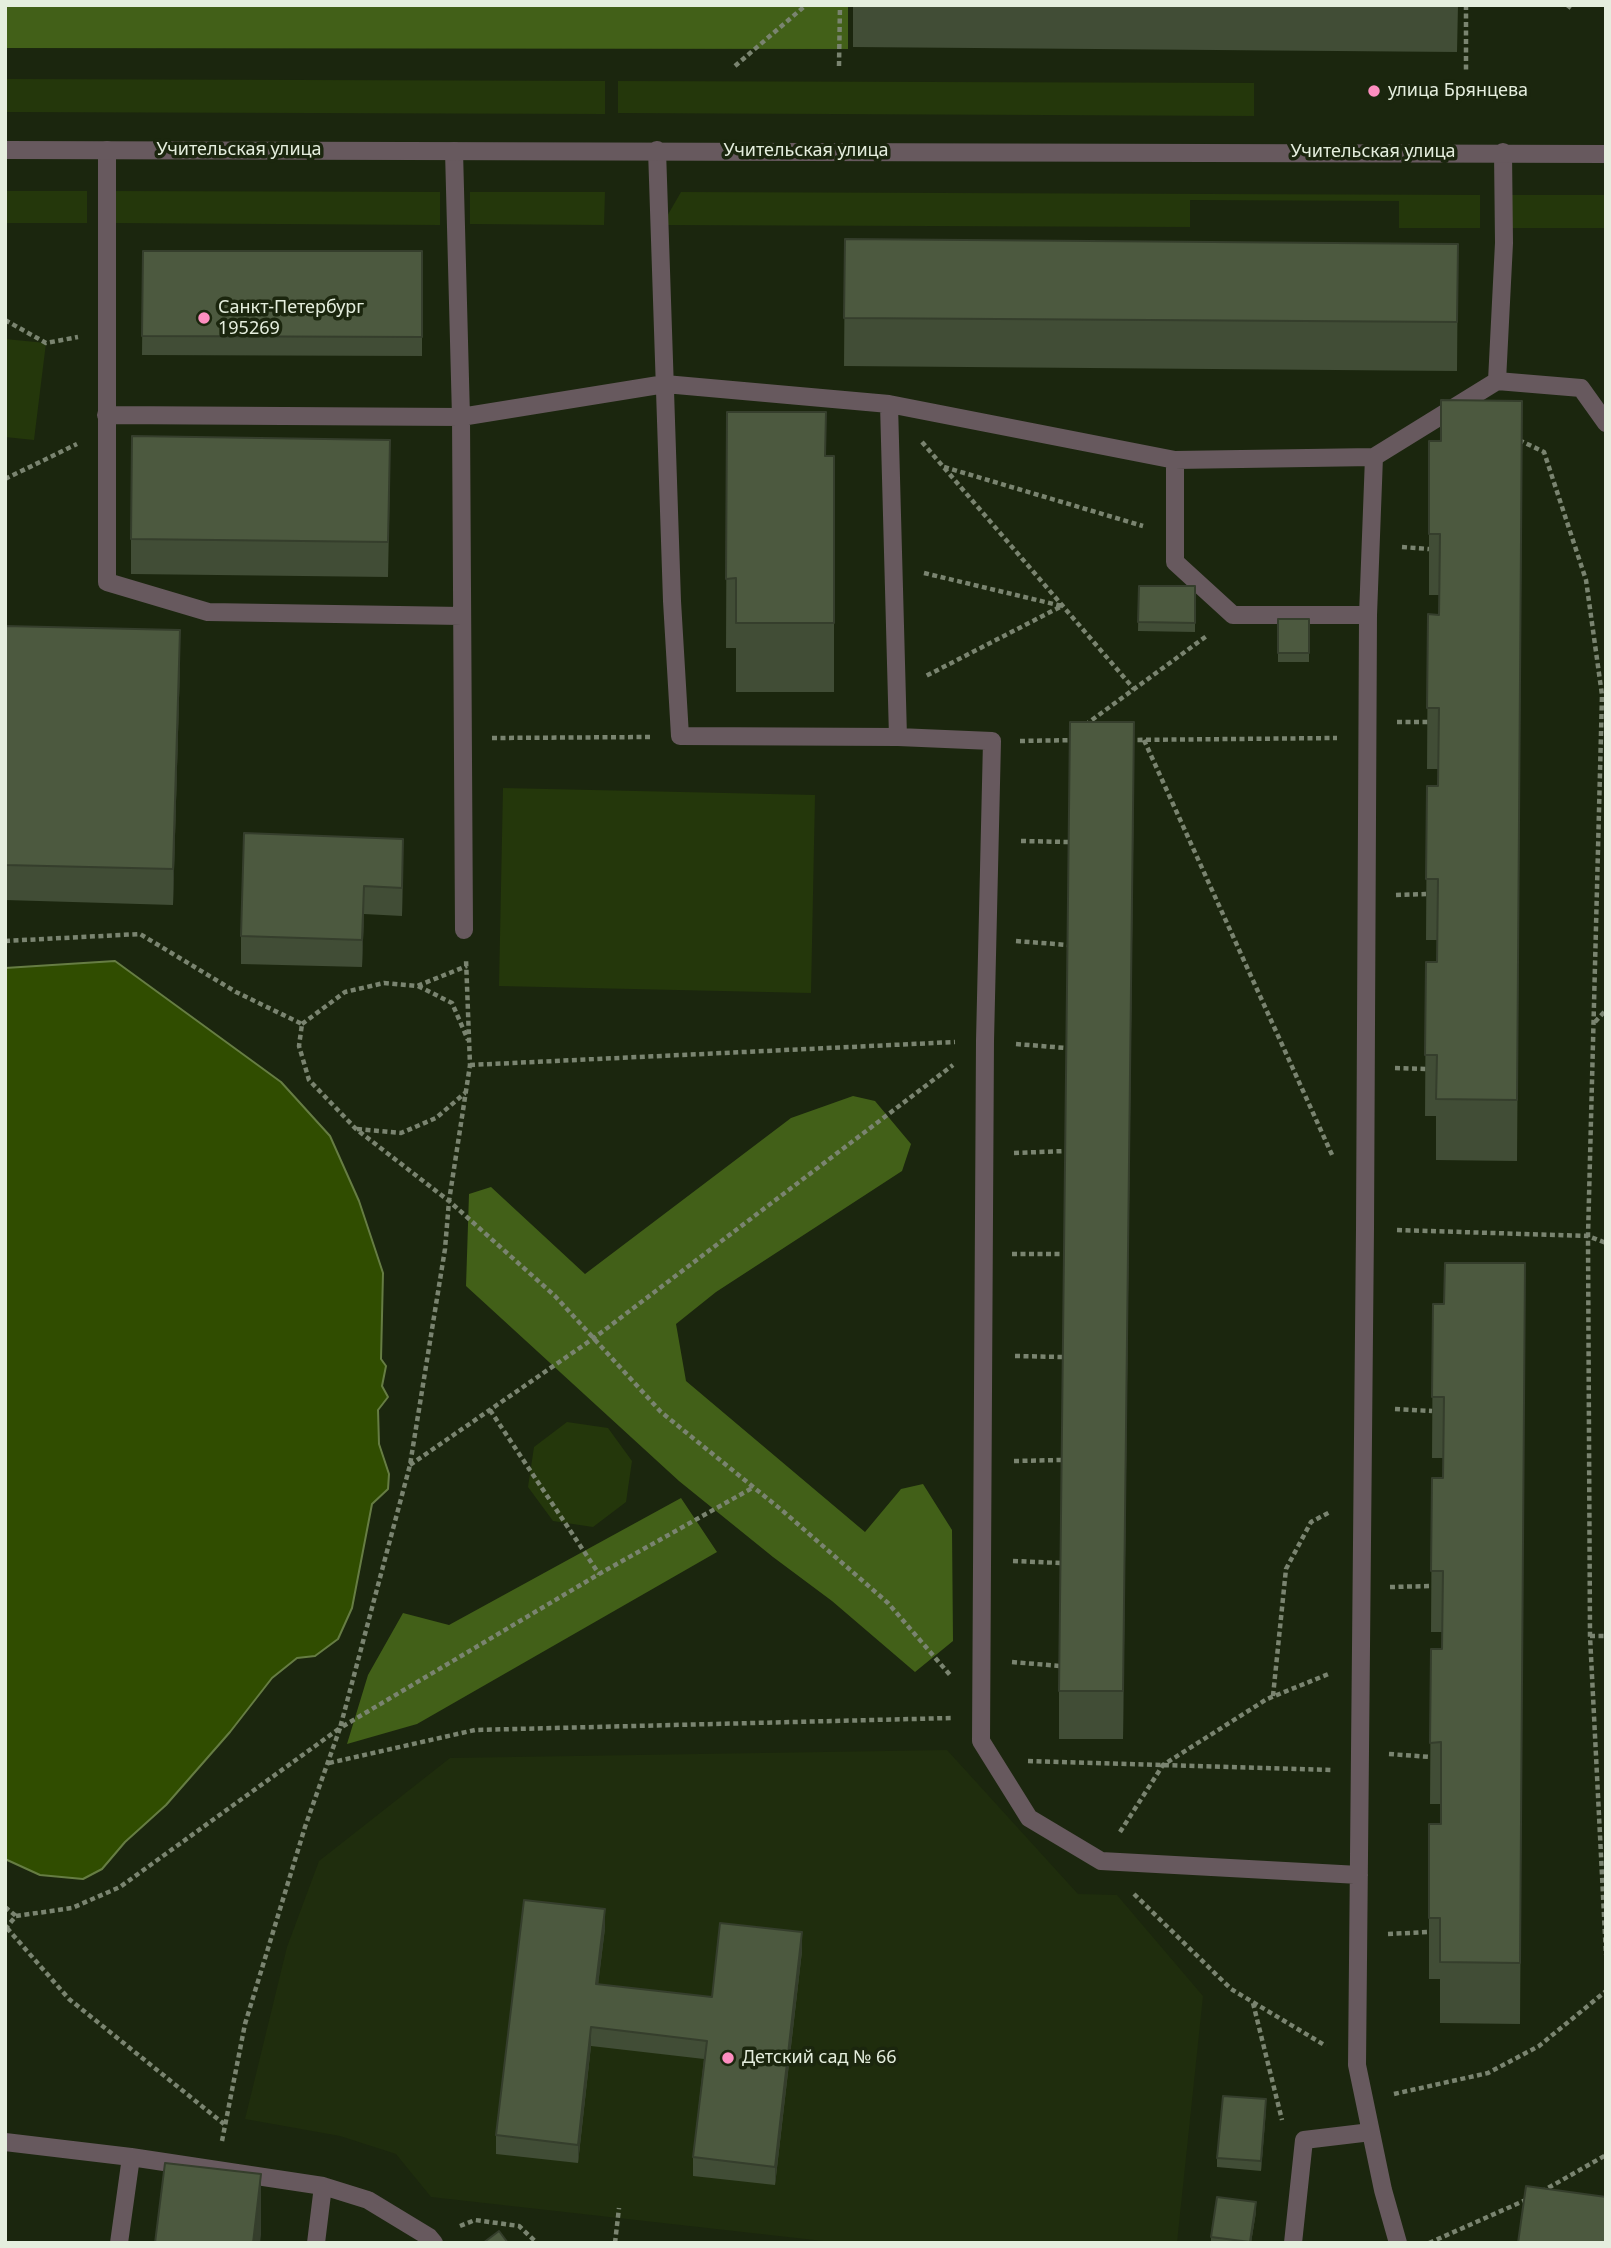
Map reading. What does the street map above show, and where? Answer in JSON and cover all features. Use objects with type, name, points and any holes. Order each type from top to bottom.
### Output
[{"type":"street","name":"Учительская улица","points":[[5,150],[1606,154]]},
{"type":"street","points":[[107,150],[107,582],[208,612],[462,616]]},
{"type":"street","points":[[657,150],[680,736],[898,737],[992,741],[985,1041],[981,1741],[1029,1818],[1101,1861],[1359,1875]]},
{"type":"street","points":[[454,151],[461,417],[464,930]]},
{"type":"street","points":[[1497,381],[1504,243],[1503,152]]},
{"type":"street","points":[[106,422],[461,417],[665,384],[889,404],[1175,460],[1374,457],[1497,381],[1581,388],[1606,423]]},
{"type":"street","points":[[889,404],[898,737]]},
{"type":"street","points":[[1374,457],[1368,615],[1357,2065],[1398,2243]]},
{"type":"street","points":[[1175,460],[1175,562],[1233,615],[1368,615]]},
{"type":"street","points":[[1293,2243],[1304,2140],[1371,2132]]},
{"type":"street","points":[[5,2142],[131,2157],[323,2186],[368,2200],[431,2240]]},
{"type":"street","points":[[119,2243],[131,2157]]},
{"type":"street","points":[[316,2243],[323,2186]]},
{"type":"path","points":[[736,66],[806,5]]},
{"type":"path","points":[[839,66],[840,5]]},
{"type":"path","points":[[1466,5],[1466,71]]},
{"type":"path","points":[[5,320],[46,343]]},
{"type":"path","points":[[889,404],[1134,689]]},
{"type":"path","points":[[5,479],[106,422]]},
{"type":"path","points":[[943,466],[1175,536]]},
{"type":"path","points":[[893,565],[1062,606]]},
{"type":"path","points":[[1586,580],[1604,697],[1588,1236],[1590,1636],[1606,1955]]},
{"type":"path","points":[[897,691],[1062,606]]},
{"type":"path","points":[[1084,726],[1233,615]]},
{"type":"path","points":[[1064,741],[1074,733]]},
{"type":"path","points":[[463,739],[680,736]]},
{"type":"path","points":[[1117,740],[1367,738]]},
{"type":"path","points":[[992,741],[1077,740]]},
{"type":"path","points":[[1144,740],[1337,1166]]},
{"type":"path","points":[[989,840],[1069,842]]},
{"type":"path","points":[[217,2169],[245,2024],[305,1827],[340,1728],[410,1465],[445,1249],[449,1201],[470,1065],[464,930]]},
{"type":"path","points":[[5,942],[139,934],[236,992],[302,1024]]},
{"type":"path","points":[[987,939],[1068,945]]},
{"type":"path","points":[[417,986],[467,966]]},
{"type":"path","points":[[470,1043],[452,1003],[417,986],[384,983],[345,992],[302,1024],[299,1046],[309,1080],[356,1129],[449,1201],[555,1296],[661,1412],[754,1487],[888,1602],[951,1677],[981,1718]]},
{"type":"path","points":[[1594,1024],[1606,1010]]},
{"type":"path","points":[[410,1465],[594,1338],[985,1041]]},
{"type":"path","points":[[470,1065],[985,1041],[1066,1048]]},
{"type":"path","points":[[356,1129],[401,1133],[436,1118],[465,1093]]},
{"type":"path","points":[[985,1154],[1065,1151]]},
{"type":"path","points":[[1365,1229],[1588,1236],[1606,1243]]},
{"type":"path","points":[[984,1253],[1064,1254]]},
{"type":"path","points":[[983,1356],[1063,1357]]},
{"type":"path","points":[[1364,1408],[1433,1411]]},
{"type":"path","points":[[490,1410],[599,1574]]},
{"type":"path","points":[[983,1462],[1062,1460]]},
{"type":"path","points":[[224,2124],[69,1999],[6,1929],[16,1916],[72,1908],[120,1887],[340,1728],[599,1574],[754,1487]]},
{"type":"path","points":[[1273,1696],[1286,1569],[1311,1522],[1363,1495]]},
{"type":"path","points":[[982,1559],[1061,1563]]},
{"type":"path","points":[[1362,1587],[1432,1586]]},
{"type":"path","points":[[1590,1636],[1606,1636]]},
{"type":"path","points":[[982,1659],[1060,1666]]},
{"type":"path","points":[[1357,2065],[1231,1989],[1101,1861],[1163,1765],[1273,1696],[1361,1661]]},
{"type":"path","points":[[329,1763],[475,1730],[981,1718]]},
{"type":"path","points":[[993,1760],[1163,1765],[1430,1757]]},
{"type":"path","points":[[5,1907],[16,1916]]},
{"type":"path","points":[[1358,1935],[1429,1932]]},
{"type":"path","points":[[1366,2100],[1488,2073],[1539,2046],[1606,1991]]},
{"type":"path","points":[[1253,2002],[1281,2118],[1304,2140]]},
{"type":"path","points":[[1429,2243],[1514,2207],[1606,2155]]},
{"type":"path","points":[[615,2243],[619,2208]]},
{"type":"path","points":[[431,2240],[475,2220],[519,2226],[537,2243]]},
{"type":"shaded area","points":[[5,5],[848,5],[848,49],[5,48]]},
{"type":"shaded area","points":[[5,79],[605,81],[605,114],[5,112]]},
{"type":"shaded area","points":[[618,81],[1254,83],[1254,116],[618,113]]},
{"type":"shaded area","points":[[5,191],[87,191],[87,223],[5,223]]},
{"type":"shaded area","points":[[113,191],[440,192],[440,225],[113,223]]},
{"type":"shaded area","points":[[470,192],[605,192],[604,225],[470,224]]},
{"type":"shaded area","points":[[681,192],[1480,195],[1480,228],[1399,228],[1399,201],[1190,200],[1190,227],[662,225]]},
{"type":"shaded area","points":[[1510,195],[1606,195],[1606,228],[1510,228]]},
{"type":"shaded area","points":[[5,339],[46,343],[34,440],[5,437]]},
{"type":"shaded area","points":[[503,788],[815,795],[811,993],[499,986]]},
{"type":"shaded area","points":[[115,961],[281,1082],[330,1136],[359,1201],[383,1273],[381,1359],[386,1366],[382,1386],[388,1397],[378,1410],[379,1444],[389,1474],[388,1489],[372,1504],[352,1608],[338,1639],[315,1656],[297,1658],[272,1678],[230,1732],[166,1805],[125,1842],[102,1869],[83,1879],[40,1875],[5,1859],[5,968]]},
{"type":"shaded area","points":[[853,1096],[875,1101],[911,1144],[902,1171],[716,1292],[676,1324],[686,1381],[865,1532],[901,1489],[923,1484],[952,1530],[953,1641],[915,1672],[832,1601],[679,1481],[466,1286],[469,1194],[491,1187],[585,1274],[791,1118]]},
{"type":"shaded area","points":[[567,1422],[608,1428],[632,1461],[626,1502],[593,1527],[553,1521],[528,1487],[534,1447]]},
{"type":"shaded area","points":[[681,1498],[717,1552],[417,1724],[347,1744],[368,1675],[403,1613],[449,1625]]},
{"type":"shaded area","name":"Детский сад № 66","points":[[947,1750],[1078,1894],[1117,1895],[1203,1996],[1177,2243],[841,2243],[431,2197],[396,2154],[340,2136],[245,2119],[287,1947],[319,1861],[450,1758]]},
{"type":"building","points":[[845,239],[1458,244],[1457,322],[844,318]]},
{"type":"building","points":[[143,251],[422,251],[422,337],[142,336]]},
{"type":"building","points":[[1441,400],[1522,401],[1517,1100],[1436,1099],[1437,1055],[1425,1055],[1426,962],[1437,962],[1438,879],[1426,879],[1427,786],[1438,786],[1439,708],[1427,708],[1428,614],[1439,615],[1440,534],[1429,534],[1429,441],[1441,441]]},
{"type":"building","points":[[727,412],[826,412],[825,456],[834,456],[834,623],[736,623],[736,578],[726,579]]},
{"type":"building","points":[[132,436],[390,440],[388,542],[131,539]]},
{"type":"building","points":[[1139,586],[1195,586],[1195,623],[1138,622]]},
{"type":"building","points":[[1278,619],[1309,619],[1309,653],[1278,653]]},
{"type":"building","points":[[5,626],[180,630],[173,869],[5,865]]},
{"type":"building","points":[[1070,722],[1134,722],[1123,1691],[1059,1691]]},
{"type":"building","points":[[244,833],[403,839],[402,888],[364,886],[362,940],[241,936]]},
{"type":"building","points":[[1445,1263],[1525,1263],[1520,1963],[1440,1962],[1440,1918],[1429,1918],[1429,1824],[1441,1824],[1441,1742],[1430,1743],[1431,1649],[1442,1649],[1443,1571],[1431,1571],[1432,1478],[1443,1478],[1444,1397],[1432,1397],[1433,1304],[1444,1304]]},
{"type":"building","points":[[524,1900],[605,1909],[596,1984],[712,1997],[720,1923],[802,1932],[775,2167],[693,2157],[707,2041],[591,2027],[578,2145],[496,2135]]},
{"type":"building","points":[[1223,2096],[1266,2099],[1261,2161],[1217,2158]]},
{"type":"building","points":[[165,2163],[261,2174],[253,2243],[155,2243]]},
{"type":"building","points":[[1526,2186],[1606,2197],[1606,2243],[1518,2243]]},
{"type":"building","points":[[1217,2197],[1256,2202],[1250,2242],[1211,2237]]},
{"type":"building","points":[[499,2231],[508,2243],[483,2243]]},
{"type":"place","name":"улица Брянцева","points":[[1374,91]]},
{"type":"place","name":"Санкт-Петербург 195269","points":[[204,318]]},
{"type":"place","name":"Детский сад № 66","points":[[728,2058]]}]
